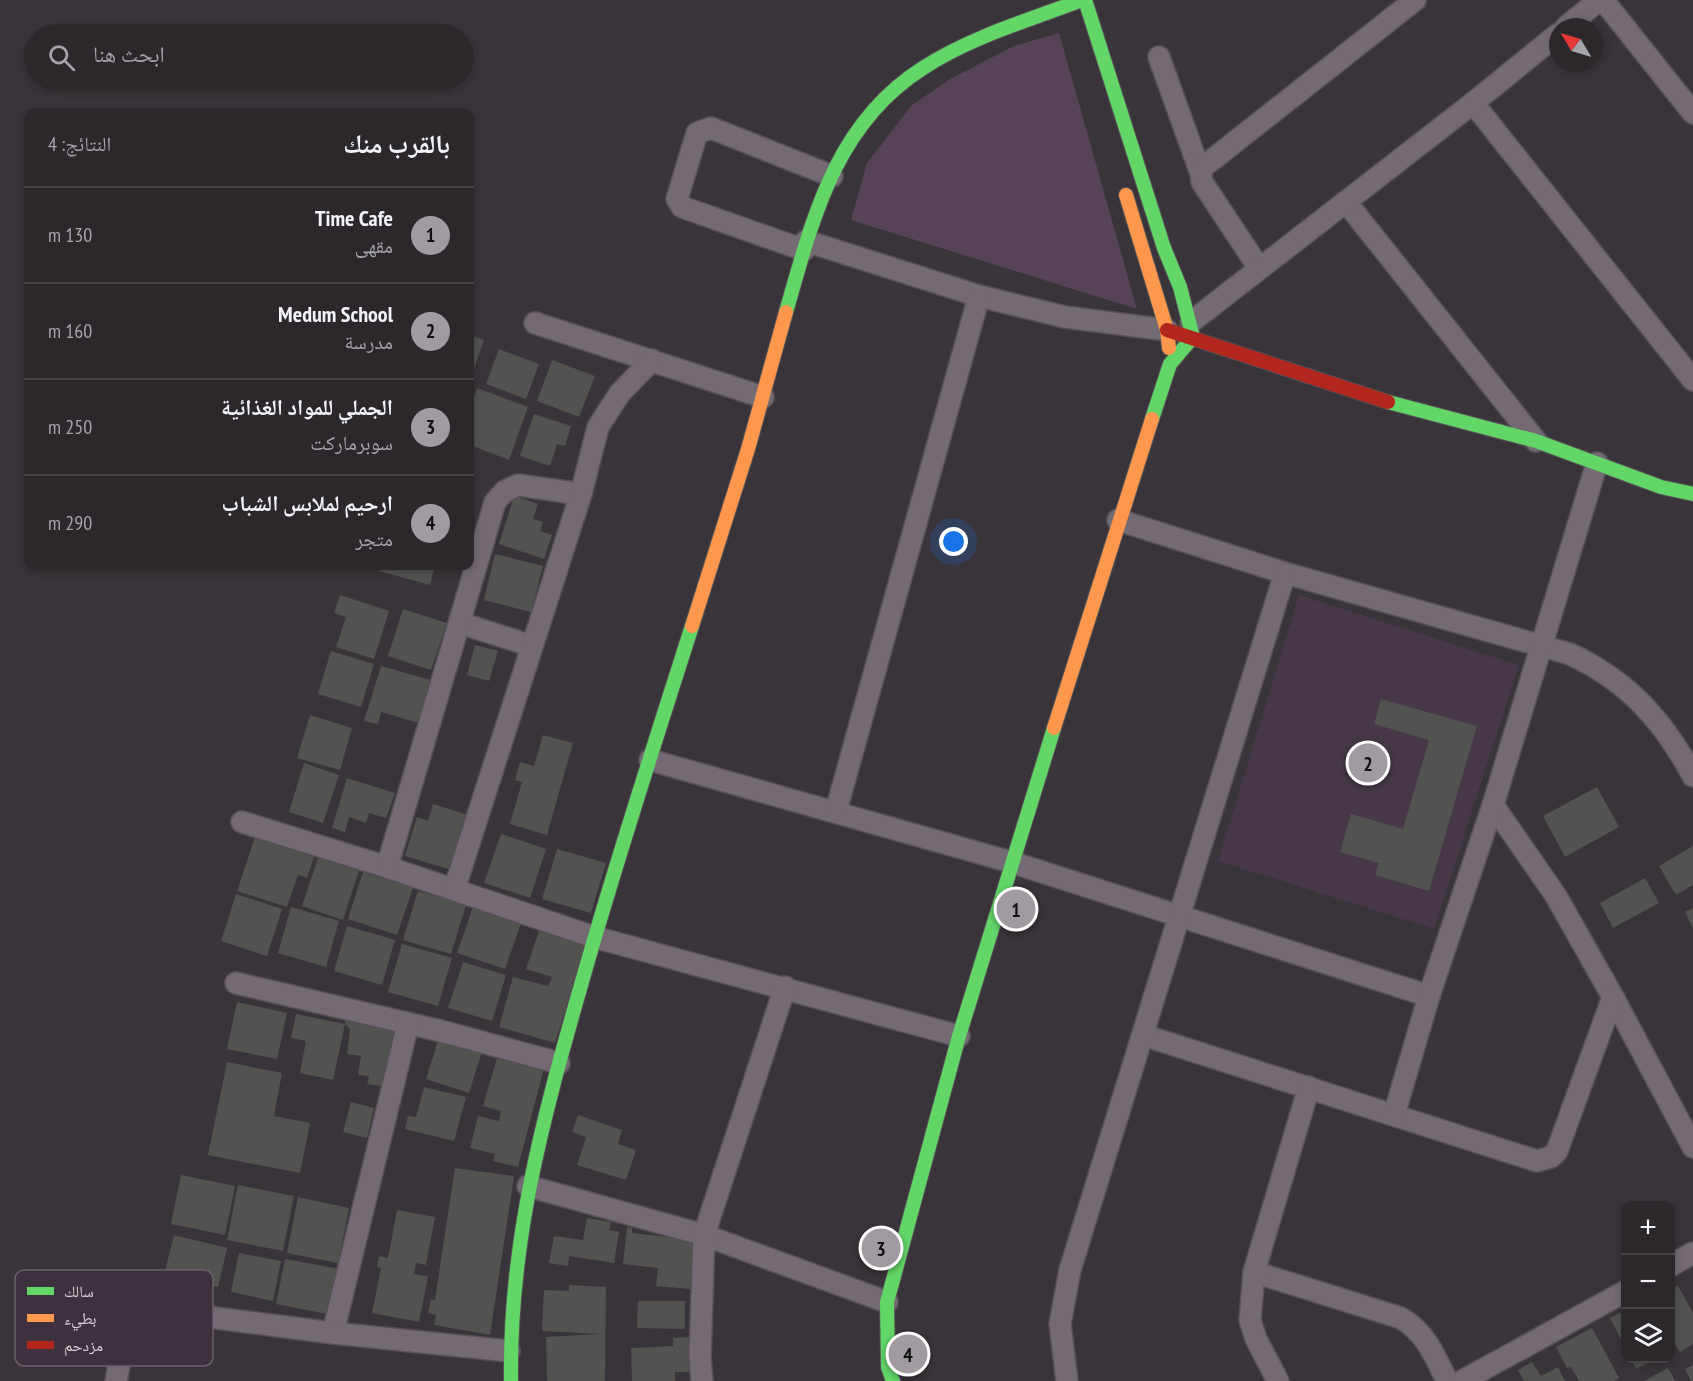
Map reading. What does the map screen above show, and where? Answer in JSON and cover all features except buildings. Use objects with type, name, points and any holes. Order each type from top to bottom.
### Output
[{"type":"main road","points":[[511,1381],[509,1351],[515,1266],[528,1186],[559,1063],[594,937],[763,397],[805,246],[832,176],[851,137],[881,101],[910,73],[949,52],[1084,0],[1192,330]]},
{"type":"main road","points":[[1123,184],[1167,330],[1170,364]]},
{"type":"main road","points":[[1167,330],[1192,330],[1363,395],[1536,441],[1661,487],[1693,494]]},
{"type":"main road","points":[[893,1381],[888,1367],[887,1302],[959,1036],[1118,520],[1170,364],[1192,330]]},
{"type":"main road","points":[[1661,487],[1693,510]]},
{"type":"street","points":[[1201,174],[1204,166],[1415,0]]},
{"type":"street","points":[[1578,18],[1601,0],[1693,113]]},
{"type":"street","points":[[1192,330],[1259,268],[1549,41]]},
{"type":"street","points":[[1159,57],[1202,182],[1259,268]]},
{"type":"street","points":[[1473,103],[1693,380]]},
{"type":"street","points":[[832,176],[711,128],[697,133],[677,199],[682,207],[805,246],[979,296],[1065,317],[1167,330]]},
{"type":"street","points":[[1346,202],[1536,441]]},
{"type":"street","points":[[836,811],[979,296]]},
{"type":"street","points":[[535,323],[763,397]]},
{"type":"street","points":[[454,890],[581,494],[598,427],[620,393],[652,360]]},
{"type":"street","points":[[1394,1115],[1429,996],[1493,804],[1597,463]]},
{"type":"street","points":[[387,867],[495,502],[505,491],[518,485],[581,494]]},
{"type":"street","points":[[1118,520],[1286,573],[1541,645],[1599,668],[1626,688],[1672,740],[1693,776]]},
{"type":"street","points":[[1067,1381],[1060,1324],[1070,1270],[1286,573]]},
{"type":"street","points":[[460,624],[532,646]]},
{"type":"street","points":[[650,760],[1011,862],[1429,996]]},
{"type":"street","points":[[1493,804],[1556,896],[1614,997],[1693,1147]]},
{"type":"street","points":[[242,822],[387,867],[594,937],[959,1036]]},
{"type":"street","points":[[236,984],[408,1024],[559,1063]]},
{"type":"street","points":[[702,1381],[700,1357],[704,1234],[785,987]]},
{"type":"street","points":[[1143,1035],[1537,1161],[1551,1157],[1557,1151],[1614,997]]},
{"type":"street","points":[[333,1333],[408,1024]]},
{"type":"street","points":[[1278,1381],[1256,1339],[1250,1320],[1254,1272],[1309,1087]]},
{"type":"street","points":[[528,1186],[704,1234],[887,1302]]},
{"type":"street","points":[[1675,1264],[1693,1253]]},
{"type":"street","points":[[1254,1272],[1408,1322],[1426,1340],[1447,1381]]},
{"type":"street","points":[[1462,1381],[1621,1294]]},
{"type":"street","points":[[213,1318],[333,1333],[509,1351]]},
{"type":"street","points":[[116,1381],[119,1366]]},
{"type":"shaded area","points":[[1059,33],[1137,309],[851,220],[867,163],[911,106],[950,79],[1014,46]]},
{"type":"shaded area","points":[[1299,595],[1519,665],[1434,929],[1218,861]]},
{"type":"traffic: fast","points":[[786,312],[818,208],[848,145],[868,117],[893,91],[941,57],[1001,30],[1082,0]]},
{"type":"traffic: fast","points":[[1085,0],[1164,248],[1180,287],[1193,337],[1170,364],[1152,419]]},
{"type":"traffic: fast","points":[[1388,402],[1536,441],[1661,487],[1693,494]]},
{"type":"traffic: fast","points":[[511,1381],[512,1330],[522,1230],[542,1132],[594,940],[692,626]]},
{"type":"traffic: fast","points":[[893,1381],[888,1367],[887,1302],[959,1036],[1054,728]]},
{"type":"traffic: slow","points":[[1126,195],[1167,330],[1169,348]]},
{"type":"traffic: slow","points":[[692,626],[748,449],[786,312]]},
{"type":"traffic: slow","points":[[1054,728],[1152,419]]},
{"type":"traffic: jam","points":[[1167,330],[1388,402]]},
{"type":"place","name":"Medum School","points":[[1368,763]]},
{"type":"place","name":"Time Cafe","points":[[1016,909]]},
{"type":"place","name":"الجملي للمواد الغذائية","points":[[881,1248]]},
{"type":"place","name":"ارحيم لملابس الشباب","points":[[908,1354]]}]
